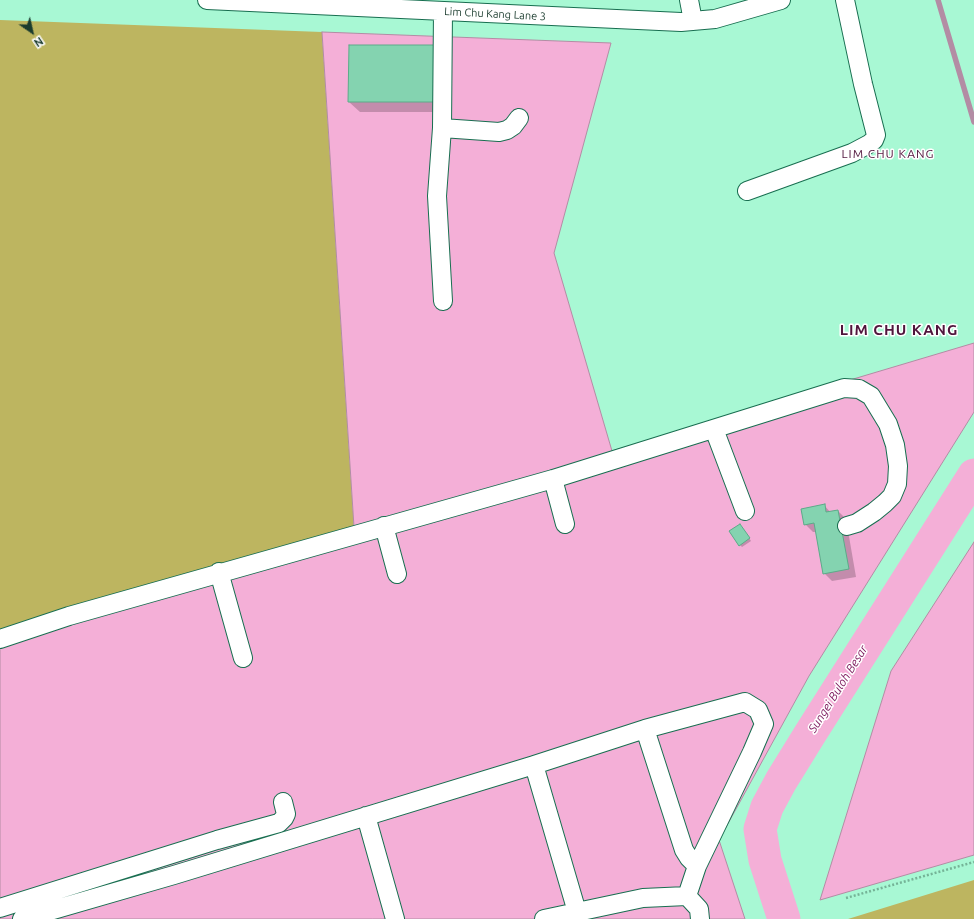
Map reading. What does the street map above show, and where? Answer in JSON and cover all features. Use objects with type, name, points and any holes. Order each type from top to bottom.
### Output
[{"type":"street","name":"Lim Chu Kang Lane 3","points":[[207,0],[261,1],[673,22],[715,19],[781,0]]},
{"type":"street","points":[[689,0],[694,21]]},
{"type":"street","points":[[748,191],[852,153],[874,140],[876,135],[863,84],[846,0]]},
{"type":"street","points":[[443,11],[442,128],[437,196],[443,301]]},
{"type":"street","points":[[442,128],[499,132],[507,130],[513,126],[519,118]]},
{"type":"street","points":[[0,639],[69,616],[219,572],[553,479],[844,388],[860,389],[871,396],[888,424],[895,445],[898,466],[897,484],[892,496],[886,503],[874,512],[857,523],[847,526]]},
{"type":"street","points":[[714,429],[745,511]]},
{"type":"street","points":[[553,479],[565,524]]},
{"type":"street","points":[[384,526],[397,574]]},
{"type":"street","points":[[219,572],[243,658]]},
{"type":"street","points":[[22,919],[41,916],[644,730],[745,702],[758,710],[764,724],[697,866],[687,896]]},
{"type":"street","points":[[644,730],[684,850],[697,866]]},
{"type":"street","points":[[534,765],[577,912]]},
{"type":"street","points":[[0,908],[217,840],[279,823],[286,814],[283,802]]},
{"type":"street","points":[[366,816],[395,919]]},
{"type":"street","points":[[544,919],[643,898],[687,896],[699,909],[700,919]]},
{"type":"path","points":[[846,898],[974,862]]},
{"type":"shaded area","points":[[0,20],[322,32],[354,527],[0,633]]},
{"type":"shaded area","points":[[322,32],[611,43],[554,253],[612,451],[974,343],[974,412],[809,676],[719,840],[745,919],[0,919],[0,633],[354,527]]},
{"type":"shaded area","points":[[974,542],[974,855],[820,900],[891,671]]},
{"type":"shaded area","points":[[974,880],[974,919],[848,919]]},
{"type":"building","points":[[349,45],[437,45],[437,102],[348,102]]},
{"type":"building","points":[[825,504],[826,512],[838,510],[849,569],[823,574],[814,523],[804,525],[801,509]]},
{"type":"building","points":[[740,524],[750,538],[739,546],[729,531]]},
{"type":"waterway","points":[[938,0],[974,122]]},
{"type":"waterway","name":"Sungei Buloh Besar","points":[[784,919],[765,860],[760,829],[767,807],[810,734],[974,475]]},
{"type":"district","name":"LIM CHU KANG","points":[[888,154]]},
{"type":"district","name":"LIM CHU KANG","points":[[899,330]]}]
